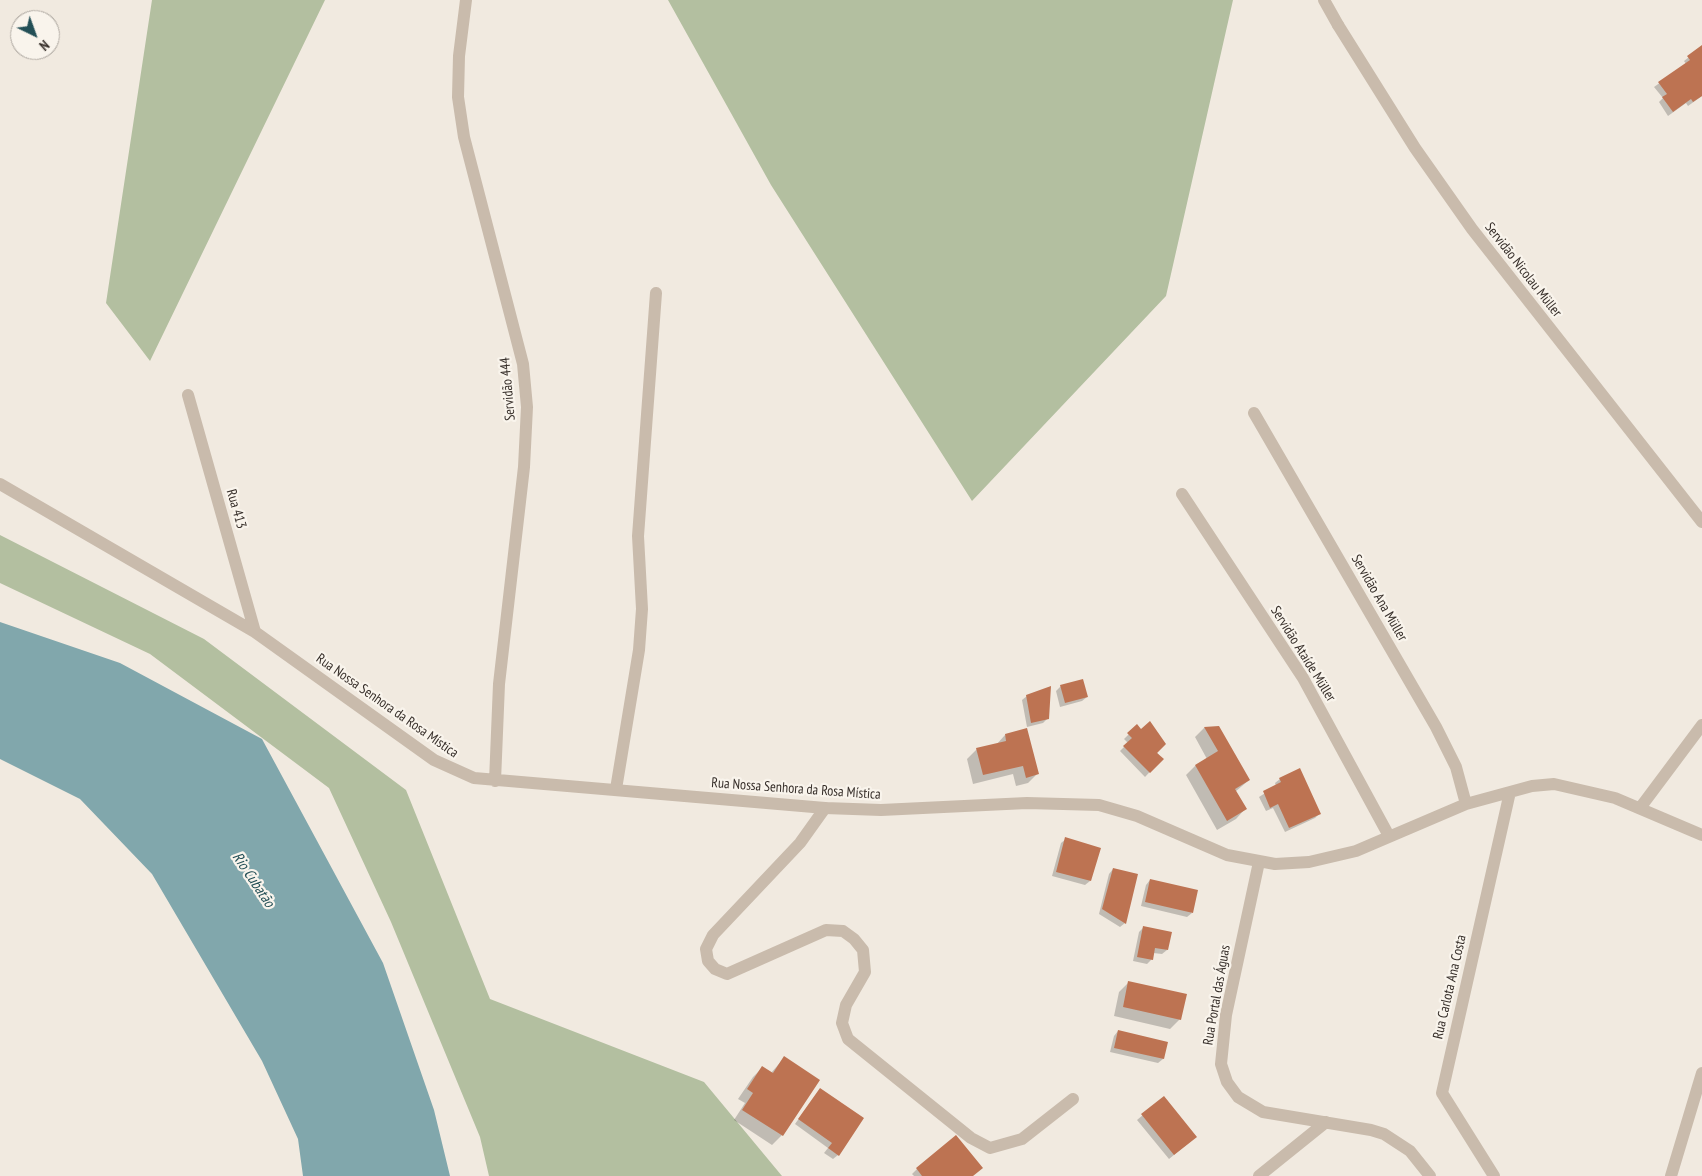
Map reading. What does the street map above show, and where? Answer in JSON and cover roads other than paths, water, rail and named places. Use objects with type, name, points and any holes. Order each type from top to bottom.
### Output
[{"type":"street","name":"Servidão 444","points":[[466,0],[459,56],[458,97],[464,137],[523,364],[527,407],[524,467],[498,684],[495,781]]},
{"type":"street","name":"Servidão Nicolau Müller","points":[[1324,0],[1415,148],[1472,229],[1702,522]]},
{"type":"street","points":[[616,790],[639,650],[642,609],[638,536],[656,293]]},
{"type":"street","name":"Rua 413","points":[[188,395],[255,632]]},
{"type":"street","name":"Servidão Ana Müller","points":[[1254,413],[1436,727],[1456,767],[1466,804]]},
{"type":"street","name":"Rua Nossa Senhora da Rosa Mística","points":[[0,484],[255,632],[434,760],[474,778],[825,808],[881,810],[1027,803],[1099,805],[1137,816],[1226,854],[1260,862],[1289,864],[1309,862],[1356,850],[1466,804],[1532,786],[1554,784],[1615,798],[1702,835]]},
{"type":"street","name":"Servidão Ataíde Müller","points":[[1182,494],[1303,678],[1389,836]]},
{"type":"street","points":[[1640,808],[1702,725]]},
{"type":"street","name":"Rua Carlota Ana Costa","points":[[1494,1176],[1442,1093],[1510,792]]},
{"type":"street","points":[[825,808],[800,843],[713,935],[706,949],[708,961],[715,969],[727,974],[826,930],[843,931],[854,939],[863,950],[865,972],[846,1005],[842,1023],[848,1039],[971,1138],[990,1148],[1022,1139],[1073,1099]]},
{"type":"street","name":"Rua Portal das Águas","points":[[1260,862],[1226,1015],[1221,1054],[1223,1073],[1238,1097],[1254,1108],[1273,1114],[1371,1130],[1395,1140],[1417,1158],[1430,1176]]},
{"type":"street","points":[[1672,1176],[1702,1073]]},
{"type":"street","points":[[1259,1176],[1326,1122]]},
{"type":"water","name":"Rio Cubatão","points":[[0,622],[120,663],[262,739],[383,963],[434,1110],[450,1176],[303,1176],[298,1139],[262,1061],[152,874],[80,799],[0,759]]}]
